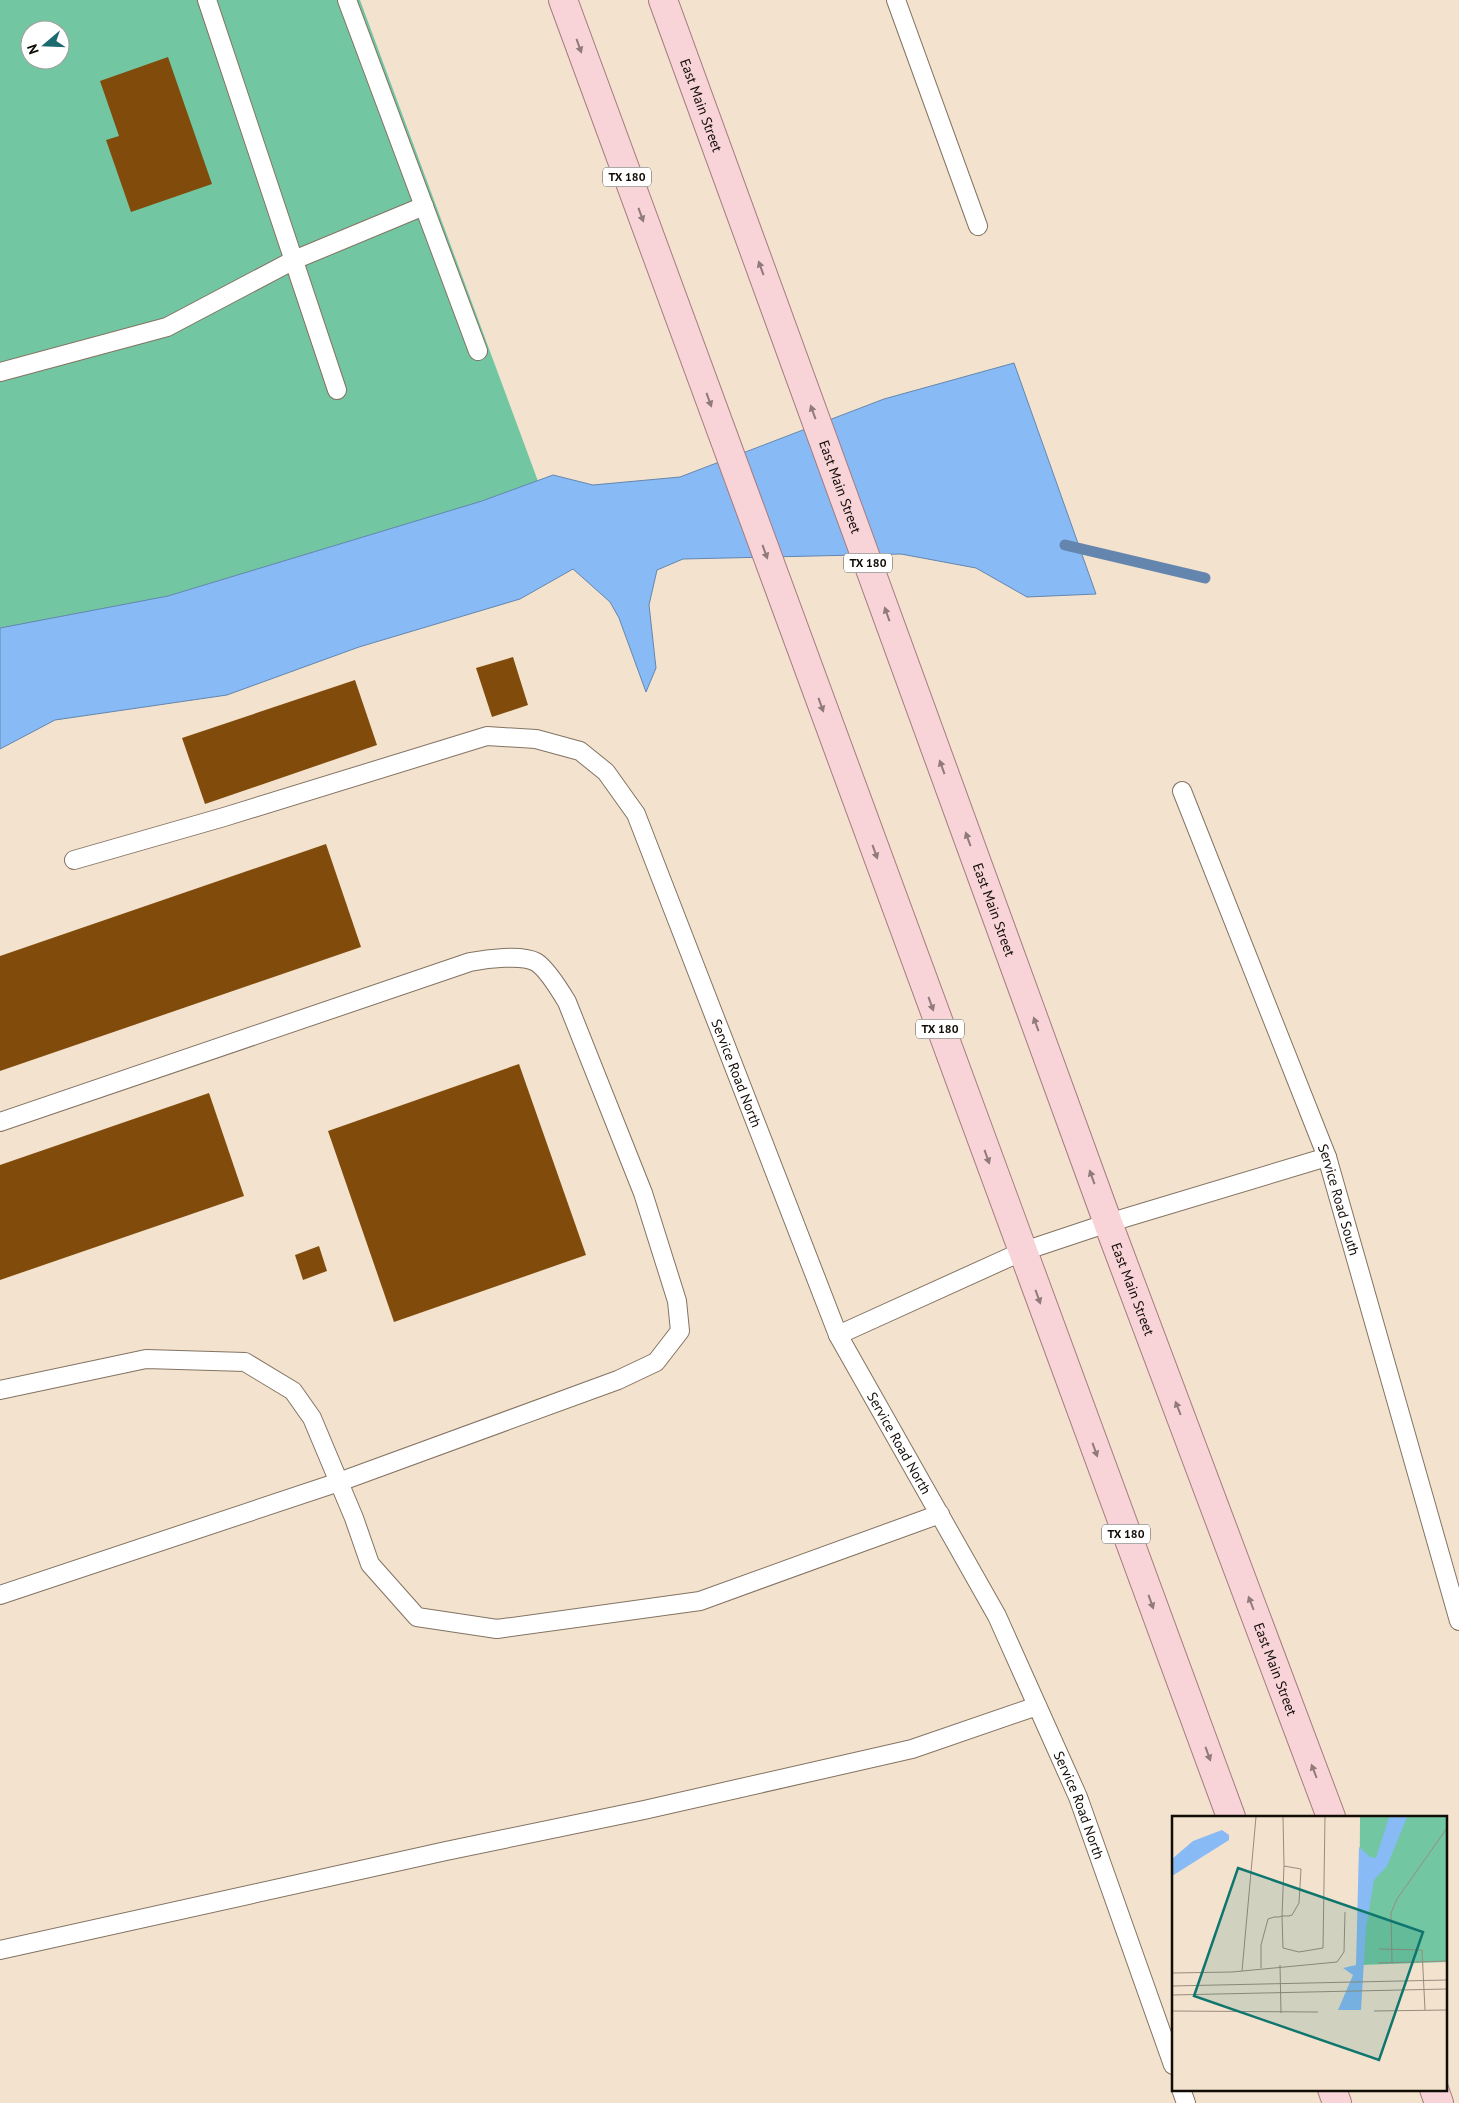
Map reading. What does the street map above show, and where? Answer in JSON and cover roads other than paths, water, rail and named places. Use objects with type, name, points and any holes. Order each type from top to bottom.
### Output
[{"type":"main road","name":"TX 180","points":[[562,0],[1231,1816]]},
{"type":"main road","name":"East Main Street","points":[[663,0],[1108,1223],[1331,1816]]},
{"type":"main road","points":[[1332,2090],[1337,2103]]},
{"type":"main road","points":[[1434,2090],[1439,2103]]},
{"type":"lane","points":[[207,0],[337,390]]},
{"type":"lane","points":[[347,0],[478,351]]},
{"type":"lane","points":[[896,0],[978,226]]},
{"type":"lane","points":[[0,372],[168,327],[294,260],[424,206]]},
{"type":"lane","name":"Service Road North","points":[[74,860],[224,817],[487,736],[536,739],[580,751],[606,772],[636,814],[838,1334],[997,1616],[1078,1798],[1172,2063]]},
{"type":"lane","name":"Service Road South","points":[[1182,791],[1327,1157],[1459,1621]]},
{"type":"lane","points":[[0,1122],[470,962],[486,959],[514,958],[536,962],[558,986],[567,1002],[643,1193],[677,1301],[680,1331],[656,1362],[618,1380],[339,1482],[0,1596]]},
{"type":"lane","points":[[838,1334],[1022,1252],[1108,1223],[1327,1157]]},
{"type":"lane","points":[[0,1390],[146,1359],[245,1362],[293,1391],[312,1418],[370,1564],[417,1617],[497,1629],[700,1602],[940,1514]]},
{"type":"lane","points":[[0,1950],[446,1851],[644,1810],[912,1749],[1037,1706]]},
{"type":"lane","points":[[1181,2090],[1186,2103]]},
{"type":"water","points":[[1014,363],[1096,594],[1027,597],[976,568],[901,554],[683,559],[657,570],[649,605],[656,668],[646,692],[619,618],[610,602],[573,569],[520,599],[359,647],[227,695],[55,720],[0,749],[0,628],[168,596],[482,501],[553,475],[593,485],[680,477],[884,399]]},
{"type":"waterway","points":[[1065,545],[1205,578]]}]
